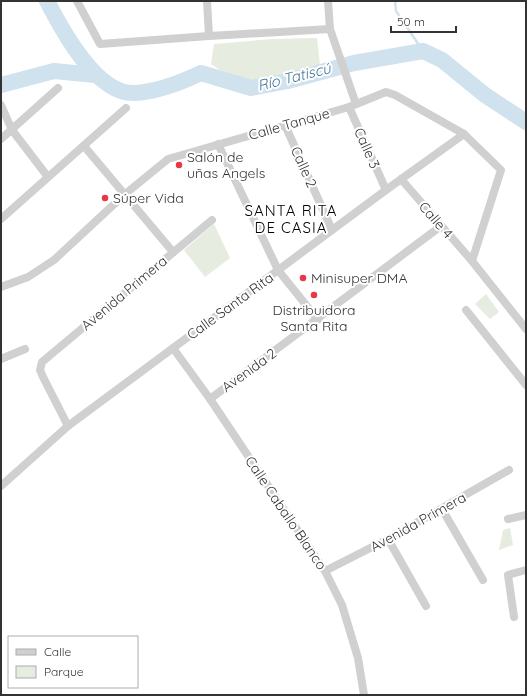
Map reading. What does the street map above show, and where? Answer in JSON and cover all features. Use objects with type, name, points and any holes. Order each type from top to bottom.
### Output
[{"type":"street","points":[[77,1],[100,44],[209,36],[330,30]]},
{"type":"street","points":[[207,1],[209,36]]},
{"type":"street","name":"Calle 3","points":[[328,1],[330,30],[346,77],[352,106],[386,190]]},
{"type":"street","points":[[1,140],[58,88]]},
{"type":"street","name":"Calle Tanque","points":[[1,287],[28,277],[54,260],[124,195],[168,159],[352,106],[386,92],[396,95],[464,134],[501,170],[472,261]]},
{"type":"street","points":[[1,105],[12,130],[48,177]]},
{"type":"street","points":[[1,219],[126,108]]},
{"type":"street","name":"Calle 2","points":[[286,125],[332,230]]},
{"type":"street","name":"Calle Santa Rita","points":[[1,486],[68,426],[386,190],[464,134]]},
{"type":"street","points":[[218,144],[278,270],[318,320]]},
{"type":"street","points":[[84,146],[173,252]]},
{"type":"street","name":"Calle 4","points":[[401,179],[472,261],[526,329]]},
{"type":"street","name":"Avenida Primera","points":[[68,426],[40,370],[42,362],[212,220]]},
{"type":"street","name":"Avenida 2","points":[[210,399],[318,320],[441,226]]},
{"type":"street","points":[[466,310],[526,385]]},
{"type":"street","points":[[1,359],[25,348]]},
{"type":"street","name":"Calle Caballo Blanco","points":[[173,348],[210,399],[325,571],[342,605],[360,670],[364,695]]},
{"type":"street","name":"Avenida Primera","points":[[325,571],[388,539],[509,470]]},
{"type":"street","points":[[442,509],[483,580]]},
{"type":"street","points":[[508,519],[526,515]]},
{"type":"street","points":[[388,539],[426,606]]},
{"type":"street","points":[[514,617],[508,575],[526,570]]},
{"type":"green space","points":[[317,38],[321,74],[253,93],[211,64],[214,44],[273,39]]},
{"type":"green space","points":[[214,224],[230,258],[205,277],[184,250]]},
{"type":"green space","points":[[486,294],[499,312],[490,319],[475,304]]},
{"type":"green space","points":[[510,528],[513,545],[499,550],[503,530]]},
{"type":"waterway","name":"Río Tatiscú","points":[[47,1],[71,43],[82,58],[106,83],[120,91],[134,93],[151,91],[177,83],[201,73],[251,88],[288,81],[354,63],[423,51],[442,60],[485,95],[526,122]]},
{"type":"waterway","points":[[395,1],[396,11],[423,51]]},
{"type":"waterway","points":[[1,85],[54,71],[95,75]]},
{"type":"place","name":"Salón de uñas Angels","points":[[179,165]]},
{"type":"place","name":"Súper Vida","points":[[105,198]]},
{"type":"place","name":"Minisuper DMA","points":[[303,278]]},
{"type":"place","name":"Distribuidora Santa Rita","points":[[314,295]]},
{"type":"district","name":"SANTA RITA DE CASIA","points":[[291,220]]}]
